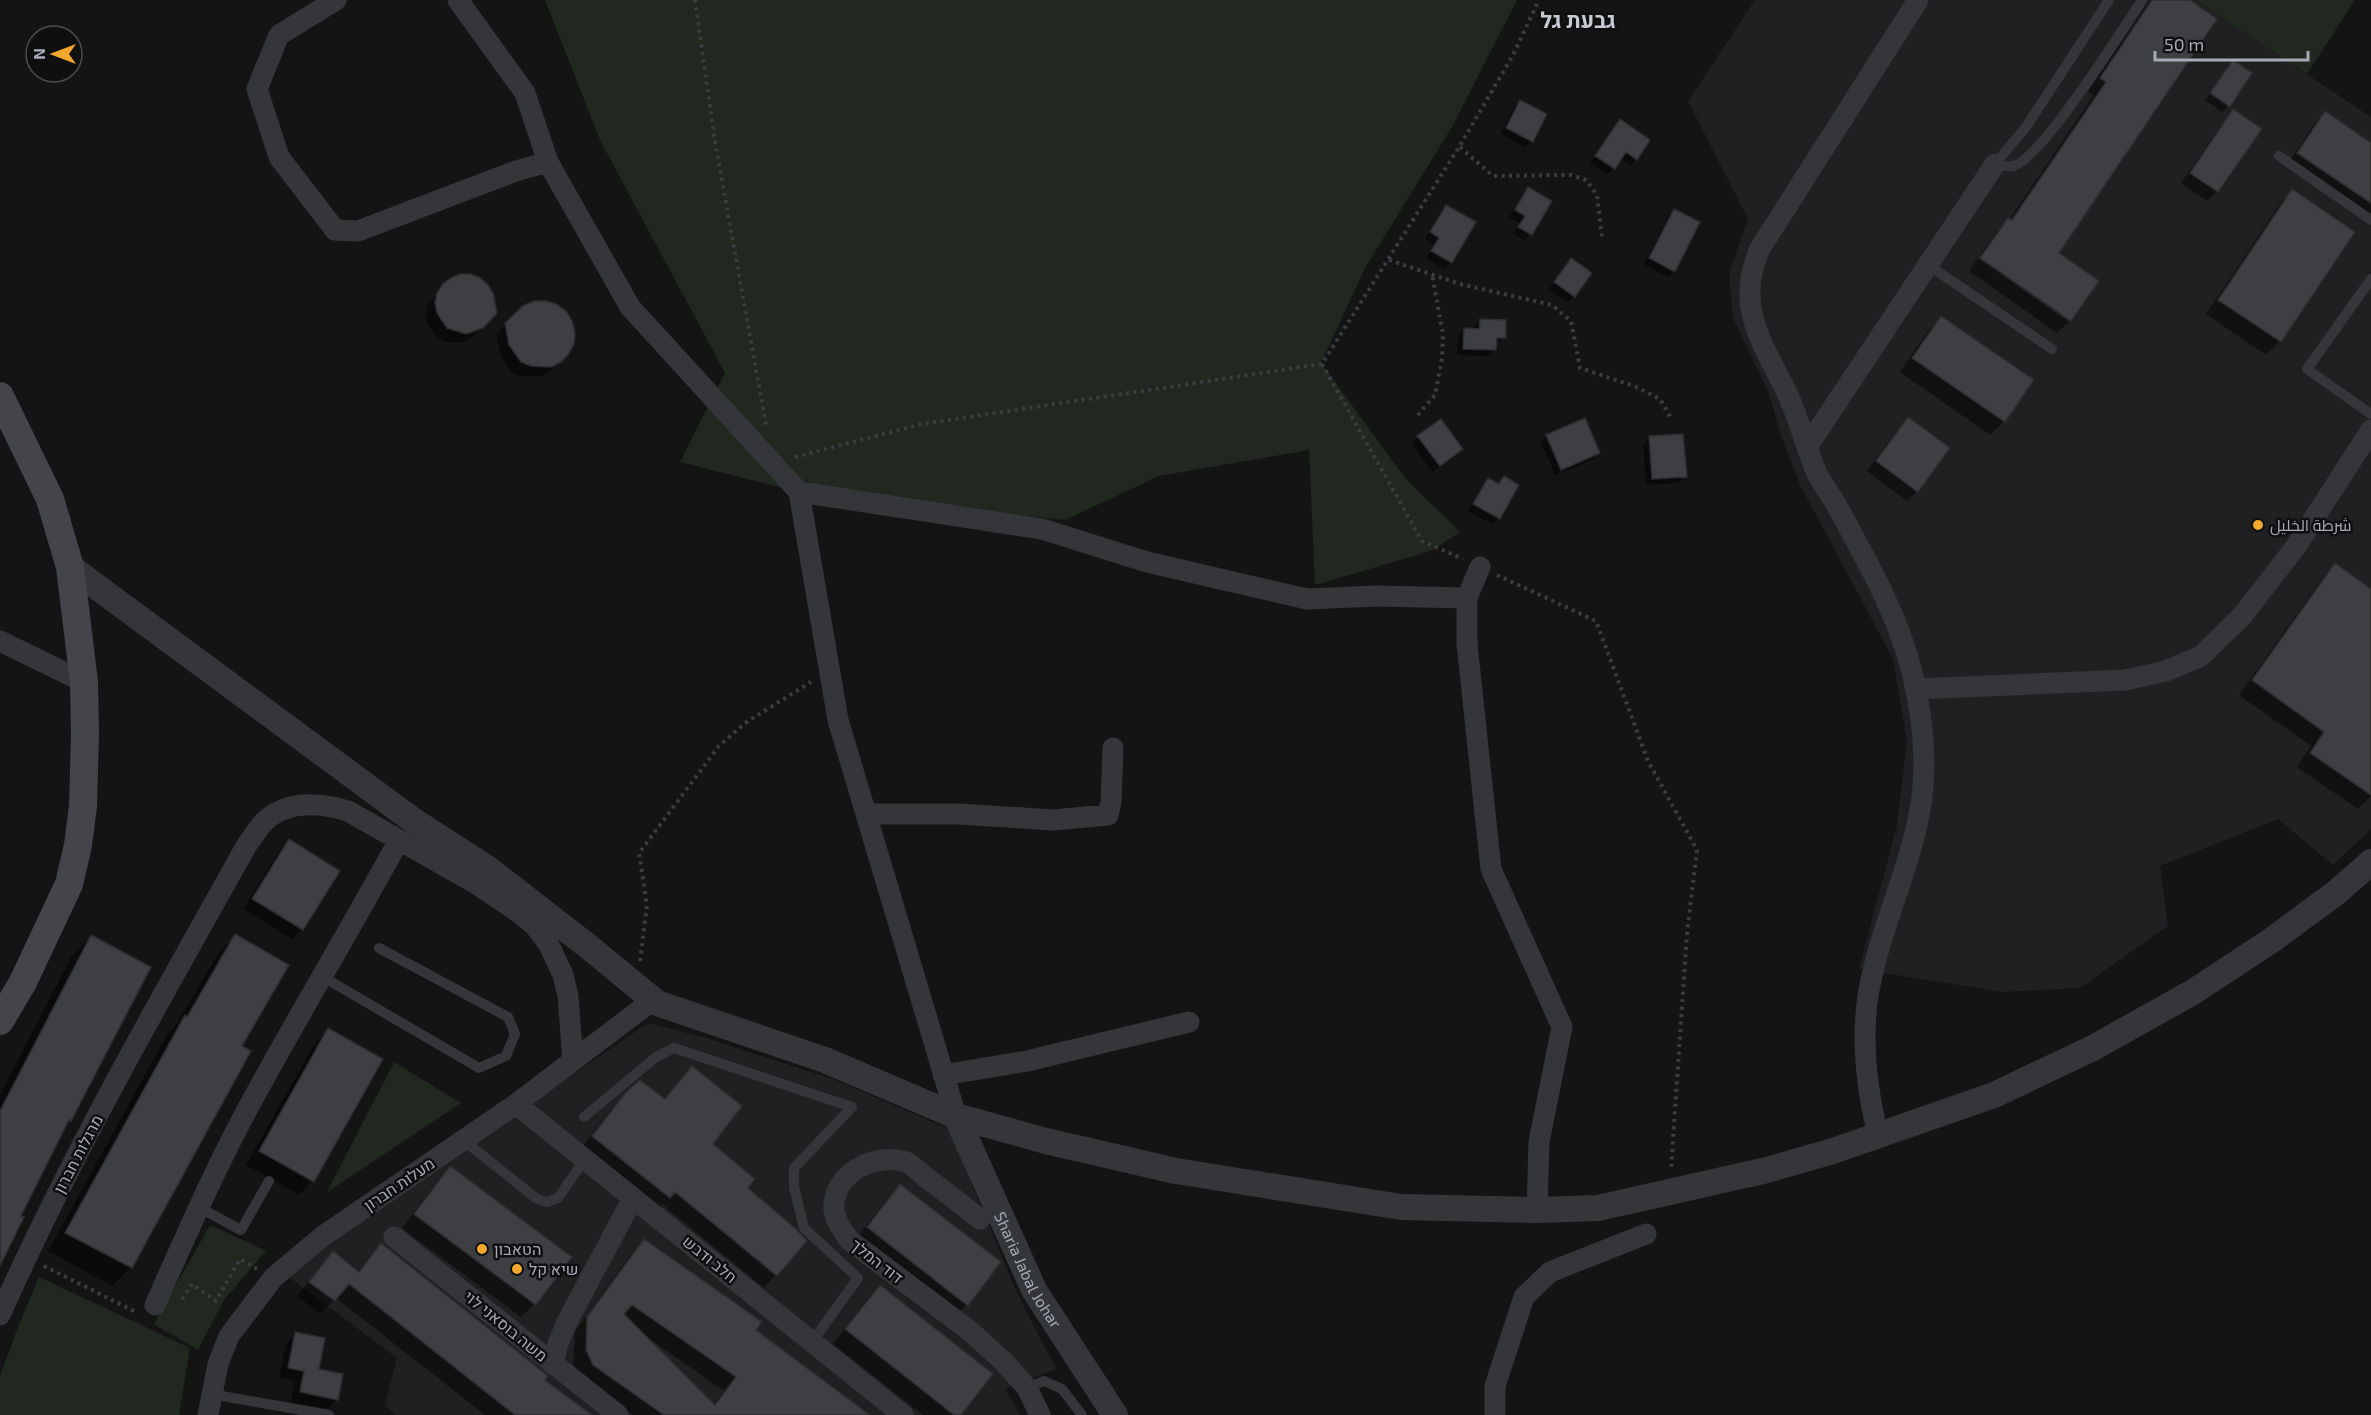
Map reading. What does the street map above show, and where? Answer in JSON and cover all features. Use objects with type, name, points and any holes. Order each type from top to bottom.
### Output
[{"type":"main road","points":[[0,396],[50,499],[70,567],[84,682],[85,734],[83,807],[78,845],[69,884],[23,982],[0,1021]]},
{"type":"street","points":[[336,0],[279,36],[257,89],[279,158],[335,230],[358,231],[516,171],[548,162]]},
{"type":"street","points":[[458,0],[525,93],[548,162],[630,308],[799,492],[838,720],[956,1116]]},
{"type":"street","points":[[1878,1135],[1867,1078],[1865,1036],[1868,998],[1875,961],[1909,851],[1922,798],[1924,756],[1922,712],[1900,631],[1879,585],[1818,476],[1799,420],[1753,321],[1750,297],[1751,274],[1760,250],[1918,0]]},
{"type":"street","points":[[1807,447],[1995,164]]},
{"type":"street","points":[[1916,689],[2125,680],[2166,671],[2201,656],[2243,615],[2297,545],[2371,430]]},
{"type":"street","points":[[799,492],[1042,529],[1147,562],[1307,599],[1377,596],[1467,598]]},
{"type":"street","points":[[70,567],[414,821],[487,868],[657,1004],[825,1060],[956,1116],[1046,1141],[1176,1171],[1401,1207],[1537,1210],[1598,1208],[1767,1170],[1994,1095],[2093,1048],[2193,992],[2272,940],[2337,892],[2371,862]]},
{"type":"street","points":[[1480,567],[1467,598],[1467,644],[1491,869],[1562,1027],[1539,1142],[1537,1210]]},
{"type":"street","points":[[1,642],[84,682]]},
{"type":"street","points":[[866,814],[958,814],[1053,820],[1108,815],[1112,802],[1113,748]]},
{"type":"street","name":"מרגלות חברון","points":[[0,1315],[45,1217],[162,996],[248,843],[266,820],[282,810],[301,805],[330,805],[348,811],[475,883],[535,926],[548,943],[563,975],[568,996],[573,1061]]},
{"type":"street","points":[[155,1305],[198,1207],[259,1088],[399,840]]},
{"type":"street","name":"מעלות חברון","points":[[208,1415],[218,1364],[229,1336],[273,1278],[323,1236],[516,1104],[573,1061],[645,993]]},
{"type":"street","points":[[943,1075],[1027,1061],[1189,1022]]},
{"type":"street","name":"חלב ודבש","points":[[516,1104],[903,1415]]},
{"type":"street","name":"Sharia Jabal Johar","points":[[956,1116],[1034,1290],[1115,1415]]},
{"type":"street","name":"דוד המלך","points":[[980,1219],[907,1162],[868,1162],[850,1173],[841,1184],[833,1203],[837,1222],[849,1240],[970,1331],[1003,1361],[1027,1388],[1040,1415]]},
{"type":"street","points":[[553,1364],[567,1322],[633,1198]]},
{"type":"street","points":[[1495,1415],[1496,1386],[1524,1297],[1550,1272],[1646,1234]]},
{"type":"street","name":"משה בוסאני לוי","points":[[394,1237],[618,1415]]},
{"type":"lane","points":[[1995,164],[2026,127],[2109,0]]},
{"type":"lane","points":[[1995,164],[2013,166],[2028,158],[2075,101],[2142,0]]},
{"type":"lane","points":[[2279,156],[2371,220]]},
{"type":"lane","points":[[1928,265],[2052,349]]},
{"type":"lane","points":[[2371,279],[2307,369],[2371,414]]},
{"type":"lane","points":[[323,977],[480,1068],[506,1056],[515,1034],[508,1017],[379,948]]},
{"type":"lane","points":[[584,1117],[656,1057],[674,1048],[852,1107],[794,1168],[794,1187],[804,1228],[858,1278],[812,1342]]},
{"type":"lane","points":[[463,1140],[537,1199],[547,1202],[558,1198],[585,1159]]},
{"type":"lane","points":[[198,1207],[241,1230],[269,1181]]},
{"type":"lane","points":[[1027,1388],[1044,1381],[1062,1389],[1082,1415]]},
{"type":"lane","points":[[211,1394],[329,1415]]},
{"type":"path","points":[[695,0],[715,142],[772,463],[922,424],[1322,364],[1389,260],[1514,55],[1539,0]]},
{"type":"path","points":[[1459,147],[1493,176],[1571,175],[1586,180],[1597,195],[1602,237]]},
{"type":"path","points":[[1389,260],[1460,284],[1552,305],[1571,321],[1580,368],[1634,386],[1660,399],[1671,418]]},
{"type":"path","points":[[1418,415],[1436,395],[1442,359],[1443,334],[1432,274]]},
{"type":"path","points":[[1322,364],[1422,541],[1596,621],[1648,761],[1697,850],[1687,933],[1670,1193]]},
{"type":"path","points":[[645,993],[647,905],[639,853],[719,746],[745,723],[830,671]]},
{"type":"shaded area","points":[[545,0],[1517,0],[1452,127],[1365,268],[1321,363],[1405,478],[1460,532],[1431,551],[1315,585],[1309,450],[1159,476],[1065,520],[799,492],[680,462],[725,373],[600,140]]},
{"type":"shaded area","points":[[1755,0],[2195,0],[2371,117],[2371,829],[2333,865],[2278,819],[2160,866],[2168,926],[2080,988],[2002,992],[1859,969],[1897,825],[1907,741],[1893,659],[1801,487],[1780,433],[1769,393],[1733,318],[1729,273],[1748,219],[1688,101]]},
{"type":"shaded area","points":[[2195,0],[2355,0],[2307,74]]},
{"type":"shaded area","points":[[648,1023],[706,1038],[833,1079],[949,1129],[1016,1291],[1056,1369],[1005,1389],[1020,1415],[396,1415],[385,1405],[397,1358],[286,1275],[308,1262],[341,1233]]},
{"type":"shaded area","points":[[394,1062],[461,1103],[327,1192]]},
{"type":"shaded area","points":[[210,1225],[266,1251],[224,1300],[198,1350],[154,1324]]},
{"type":"shaded area","points":[[39,1277],[190,1348],[179,1415],[0,1415],[0,1376]]},
{"type":"building","points":[[2152,0],[2190,0],[2217,19],[2059,253],[2099,281],[2071,321],[1980,258],[2008,218],[2012,220],[2106,82],[2100,78]]},
{"type":"building","points":[[2233,60],[2252,73],[2230,107],[2210,93]]},
{"type":"building","points":[[1520,100],[1547,114],[1533,142],[1506,128]]},
{"type":"building","points":[[2233,109],[2262,129],[2218,192],[2190,173]]},
{"type":"building","points":[[2325,111],[2371,143],[2371,203],[2297,153]]},
{"type":"building","points":[[1620,119],[1650,140],[1637,160],[1626,152],[1615,169],[1595,156]]},
{"type":"building","points":[[1528,187],[1552,201],[1532,235],[1518,227],[1525,216],[1515,210]]},
{"type":"building","points":[[2292,189],[2355,232],[2281,342],[2218,300]]},
{"type":"building","points":[[1446,205],[1476,222],[1452,263],[1431,251],[1439,238],[1430,232]]},
{"type":"building","points":[[1674,209],[1700,222],[1675,272],[1649,258]]},
{"type":"building","points":[[1571,258],[1592,273],[1575,297],[1554,282]]},
{"type":"building","points":[[460,274],[470,274],[480,278],[488,285],[493,293],[497,313],[483,328],[466,334],[447,328],[437,313],[435,303],[437,293],[443,284]]},
{"type":"building","points":[[534,301],[556,304],[566,311],[572,321],[575,333],[574,344],[561,362],[551,367],[531,366],[521,362],[509,345],[505,323],[523,306]]},
{"type":"building","points":[[1941,316],[2034,380],[2005,422],[1912,358]]},
{"type":"building","points":[[1480,319],[1506,320],[1506,338],[1497,338],[1496,350],[1463,349],[1464,328],[1479,329]]},
{"type":"building","points":[[1908,417],[1950,448],[1918,492],[1876,461]]},
{"type":"building","points":[[1585,418],[1600,453],[1561,470],[1546,435]]},
{"type":"building","points":[[1441,419],[1463,449],[1440,466],[1417,436]]},
{"type":"building","points":[[1683,434],[1687,477],[1652,479],[1649,436]]},
{"type":"building","points":[[1504,476],[1519,485],[1500,519],[1473,504],[1488,478],[1499,484]]},
{"type":"building","points":[[2335,563],[2371,589],[2371,795],[2310,753],[2324,732],[2252,680]]},
{"type":"building","points":[[289,839],[340,871],[303,930],[252,899]]},
{"type":"building","points":[[235,934],[289,965],[242,1046],[251,1051],[132,1268],[65,1233],[185,1015],[187,1017]]},
{"type":"building","points":[[91,935],[151,967],[71,1121],[69,1120],[21,1216],[24,1217],[0,1266],[0,1111]]},
{"type":"building","points":[[328,1028],[383,1059],[314,1182],[259,1151]]},
{"type":"building","points":[[692,1066],[742,1106],[713,1144],[755,1179],[748,1188],[807,1241],[777,1276],[675,1192],[670,1198],[592,1136],[627,1091],[640,1080],[665,1099]]},
{"type":"building","points":[[450,1166],[572,1257],[536,1305],[414,1214]]},
{"type":"building","points":[[900,1184],[1001,1262],[968,1306],[867,1227]]},
{"type":"building","points":[[644,1239],[762,1322],[756,1330],[870,1415],[664,1415],[593,1365],[586,1350],[587,1317]],"holes":[[[632,1305],[736,1377],[715,1405],[624,1314]]]},
{"type":"building","points":[[381,1243],[548,1376],[545,1380],[592,1415],[515,1415],[349,1284],[335,1301],[309,1282],[333,1251],[359,1272]]},
{"type":"building","points":[[880,1285],[993,1374],[961,1415],[954,1415],[845,1329]]},
{"type":"building","points":[[295,1332],[325,1338],[319,1369],[343,1374],[338,1400],[300,1392],[304,1371],[288,1368]]},
{"type":"place","name":"شرطة الخليل","points":[[2258,525]]},
{"type":"place","name":"הטאבון","points":[[482,1249]]},
{"type":"place","name":"שיא קל","points":[[517,1269]]},
{"type":"district","name":"גבעת גל","points":[[1578,20]]}]
